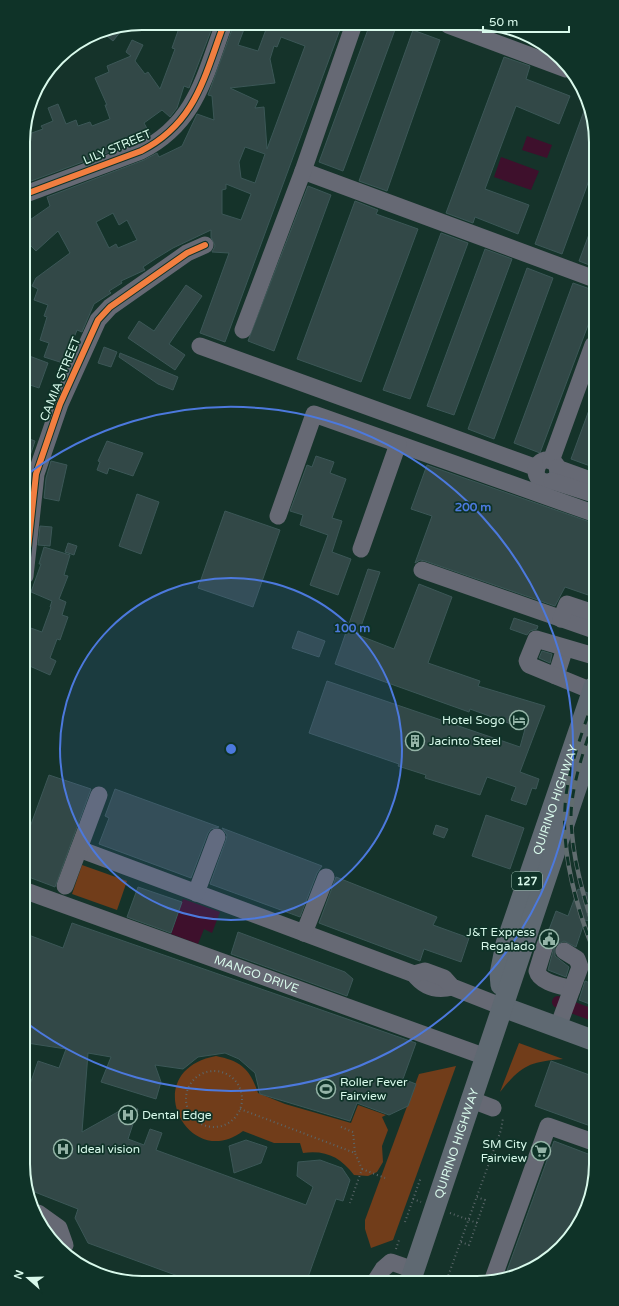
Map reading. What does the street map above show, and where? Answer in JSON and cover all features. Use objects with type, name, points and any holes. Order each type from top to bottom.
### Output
[{"type":"main road","name":"QUIRINO HIGHWAY","points":[[503,1007],[500,974],[506,944],[589,701]]},
{"type":"main road","name":"QUIRINO HIGHWAY","points":[[412,1275],[589,750]]},
{"type":"main road","points":[[503,1007],[558,1027],[589,1036]]},
{"type":"street","name":"LILY STREET","points":[[30,193],[141,151],[158,142],[186,116],[196,99],[222,30]]},
{"type":"street","points":[[243,330],[302,171],[352,30]]},
{"type":"street","points":[[461,30],[559,66]]},
{"type":"street","points":[[302,171],[589,277]]},
{"type":"street","name":"CAMIA STREET","points":[[30,473],[98,320],[110,307],[187,253],[205,245]]},
{"type":"street","points":[[200,346],[549,469],[589,479]]},
{"type":"street","points":[[549,469],[589,356]]},
{"type":"street","points":[[278,516],[314,414],[589,512]]},
{"type":"street","points":[[361,549],[398,444]]},
{"type":"street","points":[[549,469],[589,492]]},
{"type":"street","points":[[422,570],[589,628]]},
{"type":"street","points":[[562,619],[567,604],[589,611]]},
{"type":"street","points":[[589,655],[536,639],[527,661],[530,665],[589,688]]},
{"type":"street","points":[[556,676],[566,648]]},
{"type":"street","points":[[65,886],[99,795]]},
{"type":"street","points":[[196,893],[217,837]]},
{"type":"street","points":[[79,849],[414,974],[421,983],[439,990],[452,987],[503,1007]]},
{"type":"street","points":[[304,933],[326,877]]},
{"type":"street","name":"MANGO DRIVE","points":[[30,892],[486,1057]]},
{"type":"street","points":[[525,938],[573,955],[579,962],[579,972],[558,1027]]},
{"type":"street","points":[[554,948],[537,971],[543,979],[568,1000]]},
{"type":"street","points":[[472,1100],[498,1110]]},
{"type":"street","points":[[495,1274],[548,1126],[589,1141]]},
{"type":"street","points":[[44,1217],[58,1228],[66,1246]]},
{"type":"street","points":[[379,1276],[383,1269],[391,1262],[412,1275]]},
{"type":"path","points":[[206,1072],[223,1072],[237,1082],[241,1091],[242,1100],[240,1109],[228,1124],[209,1126],[200,1123],[193,1117],[188,1109],[186,1099],[188,1090],[192,1082],[206,1072]]},
{"type":"path","points":[[240,1109],[355,1153]]},
{"type":"path","points":[[448,1276],[501,1130],[498,1110]]},
{"type":"path","points":[[341,1127],[353,1132],[355,1153],[362,1169],[350,1203]]},
{"type":"path","points":[[362,1169],[385,1178]]},
{"type":"path","points":[[405,1222],[421,1177]]},
{"type":"path","points":[[461,1242],[469,1245],[485,1200],[477,1198]]},
{"type":"shaded area","points":[[527,136],[552,145],[547,158],[522,150]]},
{"type":"shaded area","points":[[501,157],[539,171],[531,190],[494,177]]},
{"type":"shaded area","points":[[82,865],[127,881],[117,910],[72,894]]},
{"type":"shaded area","points":[[183,899],[220,912],[212,933],[204,929],[198,944],[171,934]]},
{"type":"shaded area","points":[[519,1043],[563,1059],[527,1066],[514,1076],[500,1092]]},
{"type":"shaded area","points":[[216,1056],[225,1058],[243,1067],[252,1078],[258,1093],[285,1104],[351,1123],[358,1105],[386,1115],[382,1117],[388,1130],[382,1146],[383,1162],[377,1172],[368,1176],[354,1175],[338,1159],[332,1156],[311,1152],[303,1153],[300,1143],[274,1143],[243,1131],[223,1140],[204,1139],[189,1130],[179,1115],[175,1097],[179,1080],[192,1065]]},
{"type":"shaded area","points":[[456,1066],[393,1240],[371,1248],[365,1229],[365,1220],[419,1074]]},
{"type":"building","points":[[176,30],[211,30],[189,88],[184,86],[177,108],[170,117],[162,110],[144,123],[150,134],[137,142],[30,181],[30,134],[43,129],[41,126],[53,121],[48,108],[58,104],[66,124],[76,120],[78,126],[90,122],[92,126],[110,119],[105,105],[107,105],[95,78],[109,72],[107,66],[131,56],[126,52],[132,40],[143,45],[135,61],[145,74],[148,72],[160,89],[175,49],[172,48],[178,31]]},
{"type":"building","points":[[232,30],[244,30],[238,45],[258,51],[266,30],[340,30],[225,342],[200,333],[229,253],[212,252],[215,246],[211,237],[211,230],[173,248],[155,259],[143,267],[145,270],[121,281],[122,283],[109,291],[111,293],[94,304],[82,332],[77,330],[73,340],[71,340],[63,363],[44,357],[49,343],[40,340],[47,317],[44,316],[48,305],[34,300],[38,289],[32,286],[36,278],[70,253],[58,231],[36,251],[30,245],[30,220],[50,206],[47,197],[144,160],[157,153],[159,157],[182,146],[197,114],[214,120],[212,96],[208,95]],"holes":[[[281,37],[305,46],[267,149],[264,107],[255,108],[258,101],[230,88],[275,83],[270,59],[274,46],[277,47]],[[245,147],[265,154],[255,183],[241,178],[239,162]],[[226,184],[251,194],[241,220],[222,214],[222,190],[226,189]],[[113,213],[119,225],[127,220],[137,240],[118,248],[116,244],[109,248],[96,222]]]},
{"type":"building","points":[[368,30],[395,30],[343,171],[319,162]]},
{"type":"building","points":[[413,30],[440,40],[387,191],[359,181]]},
{"type":"building","points":[[120,32],[113,41],[107,36]]},
{"type":"building","points":[[504,57],[530,66],[526,79],[570,96],[559,124],[516,106],[485,189],[529,205],[518,234],[475,217],[473,223],[446,213]]},
{"type":"building","points":[[584,111],[588,127],[589,180],[562,254],[535,244]]},
{"type":"building","points":[[308,186],[331,195],[274,351],[248,341]]},
{"type":"building","points":[[355,201],[378,210],[376,214],[418,229],[361,382],[297,359]]},
{"type":"building","points":[[441,233],[468,243],[410,399],[383,390]]},
{"type":"building","points":[[589,234],[589,265],[579,261]]},
{"type":"building","points":[[485,249],[512,259],[454,415],[427,406]]},
{"type":"building","points":[[527,268],[553,278],[494,439],[468,429]]},
{"type":"building","points":[[573,283],[589,289],[589,323],[540,453],[514,443]]},
{"type":"building","points":[[186,285],[202,296],[169,344],[185,355],[175,370],[128,338],[139,321],[154,331]]},
{"type":"building","points":[[104,347],[117,352],[111,367],[98,363]]},
{"type":"building","points":[[120,353],[178,377],[173,390],[158,384],[119,357]]},
{"type":"building","points":[[30,356],[48,363],[39,388],[30,385]]},
{"type":"building","points":[[589,410],[589,466],[571,459]]},
{"type":"building","points":[[30,439],[35,441],[30,456]]},
{"type":"building","points":[[107,441],[143,453],[133,476],[109,468],[107,474],[97,470],[100,462],[98,461]]},
{"type":"building","points":[[316,456],[334,462],[330,473],[346,479],[332,518],[342,521],[332,552],[351,559],[338,595],[310,585],[328,535],[300,525],[303,515],[290,511],[307,465],[312,467]]},
{"type":"building","points":[[51,461],[67,465],[59,501],[44,498],[46,478]]},
{"type":"building","points":[[427,465],[589,522],[589,595],[565,587],[555,606],[425,561],[420,560],[415,563],[432,516],[411,509]]},
{"type":"building","points":[[137,494],[159,502],[141,554],[119,546]]},
{"type":"building","points":[[225,511],[280,530],[253,607],[198,588]]},
{"type":"building","points":[[40,526],[52,527],[50,546],[38,545]]},
{"type":"building","points":[[68,543],[77,546],[74,555],[65,552]]},
{"type":"building","points":[[44,547],[70,555],[64,575],[68,576],[59,599],[66,602],[62,615],[68,617],[60,640],[57,639],[50,658],[56,661],[50,675],[30,666],[30,628],[42,632],[52,601],[31,592],[41,564],[39,564]]},
{"type":"building","points":[[368,569],[380,572],[358,635],[394,649],[419,584],[452,597],[428,663],[480,681],[478,686],[545,706],[520,772],[539,779],[536,789],[532,788],[526,805],[511,800],[516,787],[487,777],[480,795],[425,778],[426,775],[398,766],[399,764],[309,733],[327,681],[520,747],[525,729],[470,709],[469,712],[335,664]]},
{"type":"building","points":[[514,618],[538,626],[537,629],[530,631],[527,635],[510,629]]},
{"type":"building","points":[[298,631],[325,641],[319,657],[292,648]]},
{"type":"building","points":[[542,651],[552,654],[550,663],[539,658]]},
{"type":"building","points":[[49,775],[91,789],[55,887],[30,878],[30,827]]},
{"type":"building","points":[[115,789],[219,827],[211,829],[208,833],[191,878],[99,844],[109,818],[105,816]]},
{"type":"building","points":[[486,815],[524,828],[510,869],[472,856]]},
{"type":"building","points":[[436,825],[448,829],[444,838],[433,834]]},
{"type":"building","points":[[222,828],[322,866],[317,873],[300,917],[210,884],[226,840],[227,835]]},
{"type":"building","points":[[336,877],[437,917],[433,925],[469,938],[461,962],[424,949],[420,961],[319,923]]},
{"type":"building","points":[[138,887],[182,902],[171,933],[127,917]]},
{"type":"building","points":[[578,889],[589,894],[589,921],[585,920],[576,947],[564,941],[555,946],[555,956],[569,967],[566,977],[548,970],[555,943],[552,938],[547,935],[556,911],[568,916]]},
{"type":"building","points":[[72,923],[416,1043],[403,1079],[416,1084],[408,1106],[389,1115],[357,1103],[350,1121],[260,1094],[255,1073],[239,1059],[225,1053],[198,1057],[183,1069],[155,1065],[161,1082],[156,1099],[101,1082],[111,1057],[88,1053],[82,1132],[123,1109],[138,1109],[128,1139],[144,1145],[150,1129],[162,1133],[156,1150],[306,1205],[313,1187],[297,1176],[298,1162],[320,1160],[342,1168],[350,1180],[343,1201],[336,1199],[308,1276],[178,1276],[88,1243],[75,1218],[78,1209],[34,1192],[30,1164],[30,1084],[38,1061],[59,1068],[66,1049],[30,1043],[30,936],[63,948]]},
{"type":"building","points":[[238,932],[345,972],[353,979],[347,996],[231,954]]},
{"type":"building","points":[[585,981],[589,983],[589,1004],[579,1000]]},
{"type":"building","points":[[551,1061],[589,1075],[589,1125],[535,1106]]},
{"type":"building","points":[[246,1140],[267,1147],[261,1163],[234,1173],[229,1146]]},
{"type":"building","points":[[554,1141],[589,1154],[587,1186],[580,1207],[570,1226],[551,1248],[539,1257],[520,1267],[507,1272]]},
{"type":"waterway","points":[[558,1002],[589,1014]]},
{"type":"railway","points":[[589,714],[570,772],[565,804],[566,848],[574,892],[589,939]]},
{"type":"railway","points":[[589,735],[582,756],[573,794],[571,818],[573,847],[589,913]]},
{"type":"cycle path","points":[[30,192],[141,151],[160,140],[174,127],[196,97],[222,30]]},
{"type":"cycle path","points":[[30,530],[36,474],[60,404],[98,320],[110,307],[187,253],[205,245]]},
{"type":"place","name":"Hotel Sogo","points":[[519,720]]},
{"type":"place","name":"Jacinto Steel","points":[[415,741]]},
{"type":"place","name":"J&T Express Regalado","points":[[549,939]]},
{"type":"place","name":"Roller Fever Fairview","points":[[326,1089]]},
{"type":"place","name":"Dental Edge","points":[[128,1115]]},
{"type":"place","name":"Ideal vision","points":[[63,1149]]},
{"type":"place","name":"SM City Fairview","points":[[541,1151]]}]
